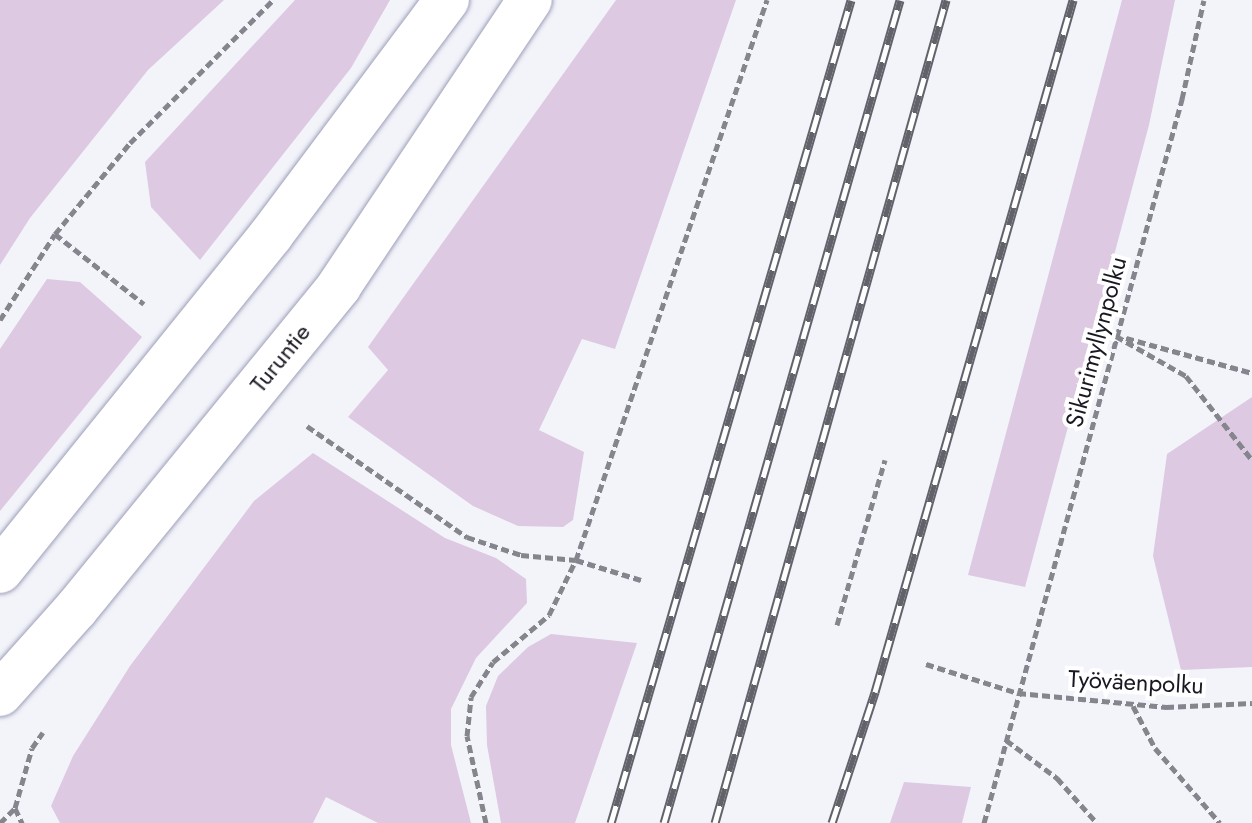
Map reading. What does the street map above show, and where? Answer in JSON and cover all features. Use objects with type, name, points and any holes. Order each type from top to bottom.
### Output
[{"type":"main road","points":[[0,571],[271,235],[447,0]]},
{"type":"main road","name":"Turuntie","points":[[0,694],[76,609],[339,286],[530,0]]},
{"type":"path","points":[[0,320],[55,234],[130,143],[273,0]]},
{"type":"path","points":[[486,823],[467,736],[471,697],[493,662],[549,615],[576,560],[767,0]]},
{"type":"path","name":"Sikurimyllynpolku","points":[[984,823],[1204,0]]},
{"type":"path","points":[[55,234],[151,310]]},
{"type":"path","points":[[1116,336],[1252,373]]},
{"type":"path","points":[[1116,336],[1186,376],[1252,460]]},
{"type":"path","points":[[307,426],[467,537],[521,555],[576,560],[641,580]]},
{"type":"path","points":[[837,625],[885,460]]},
{"type":"path","name":"Työväenpolku","points":[[926,664],[1018,693],[1133,705],[1252,703]]},
{"type":"path","points":[[1133,705],[1155,748],[1220,823]]},
{"type":"path","points":[[1006,740],[1057,778],[1098,821]]},
{"type":"path","points":[[0,823],[15,808],[22,823]]},
{"type":"shaded area","points":[[0,0],[224,0],[148,70],[30,218],[0,265]]},
{"type":"shaded area","points":[[295,0],[390,0],[351,68],[200,260],[151,207],[145,162]]},
{"type":"shaded area","points":[[616,0],[736,0],[615,349],[582,339],[539,430],[584,452],[573,520],[563,527],[518,526],[473,506],[348,417],[388,370],[368,347]]},
{"type":"shaded area","points":[[1122,0],[1175,0],[1149,125],[1025,587],[968,575]]},
{"type":"shaded area","points":[[47,279],[80,282],[142,337],[0,511],[0,349]]},
{"type":"shaded area","points":[[1252,397],[1252,667],[1181,670],[1153,556],[1167,454]]},
{"type":"shaded area","points":[[313,453],[445,538],[496,558],[526,579],[527,603],[476,658],[451,709],[451,745],[471,823],[378,823],[326,797],[313,823],[60,823],[51,806],[73,756],[130,666],[254,501]]},
{"type":"shaded area","points":[[551,634],[637,643],[575,823],[501,823],[487,745],[486,706],[498,676],[528,647]]},
{"type":"shaded area","points":[[904,782],[971,787],[962,823],[890,823]]},
{"type":"railway","points":[[611,823],[851,0]]},
{"type":"railway","points":[[664,823],[900,0]]},
{"type":"railway","points":[[715,823],[946,0]]},
{"type":"railway","points":[[832,823],[875,692],[1073,0]]}]
